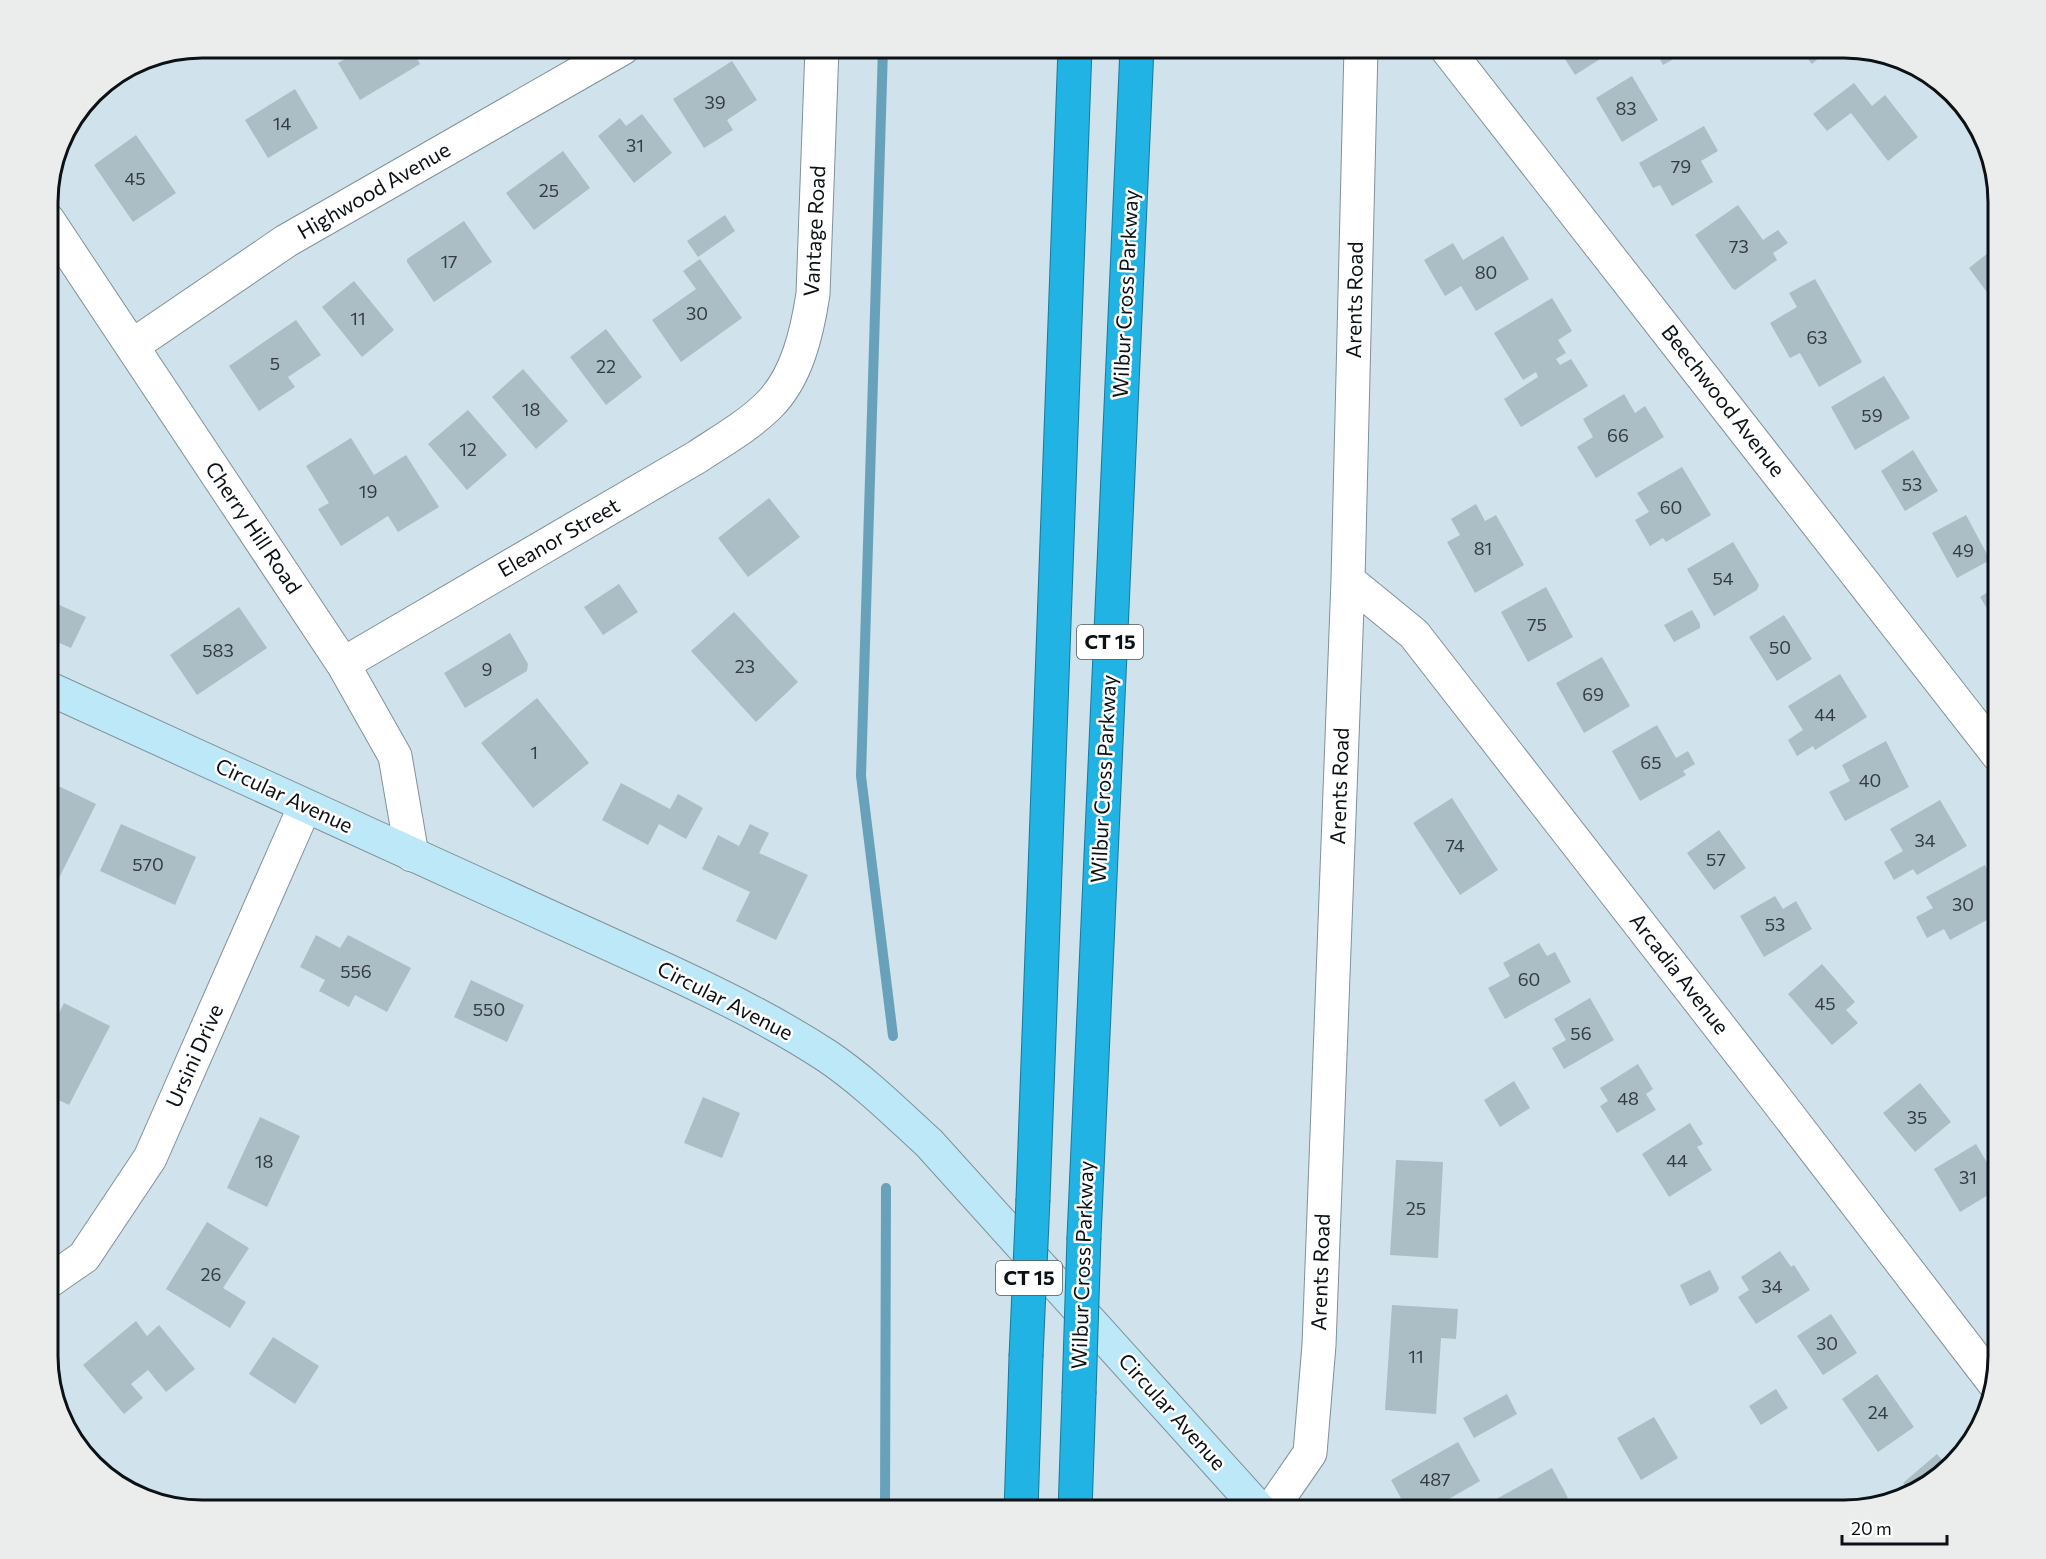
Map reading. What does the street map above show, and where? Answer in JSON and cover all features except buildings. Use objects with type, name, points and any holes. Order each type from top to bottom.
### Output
[{"type":"highway","name":"CT 15","points":[[1021,1500],[1075,58]]},
{"type":"highway","name":"Wilbur Cross Parkway","points":[[1075,1500],[1084,1237],[1137,58]]},
{"type":"main road","name":"Circular Avenue","points":[[59,693],[664,969],[750,1010],[828,1057],[868,1088],[929,1143],[1251,1500]]},
{"type":"street","name":"Arents Road","points":[[1278,1500],[1310,1453],[1318,1345],[1348,580],[1361,58]]},
{"type":"street","name":"Beechwood Avenue","points":[[1454,58],[1988,741]]},
{"type":"street","name":"Highwood Avenue","points":[[132,346],[286,241],[604,59]]},
{"type":"street","name":"Vantage Road","points":[[770,405],[787,380],[800,352],[808,325],[813,294],[822,59]]},
{"type":"street","name":"Cherry Hill Road","points":[[59,236],[344,664],[395,756],[412,855]]},
{"type":"street","name":"Eleanor Street","points":[[344,664],[697,457],[735,433],[770,405]]},
{"type":"street","name":"Arcadia Avenue","points":[[1348,580],[1414,634],[1986,1373]]},
{"type":"street","name":"Ursini Drive","points":[[59,1274],[84,1257],[150,1158],[305,806]]},
{"type":"waterway","points":[[883,59],[861,776],[893,1036]]},
{"type":"waterway","points":[[885,1500],[886,1188]]}]
